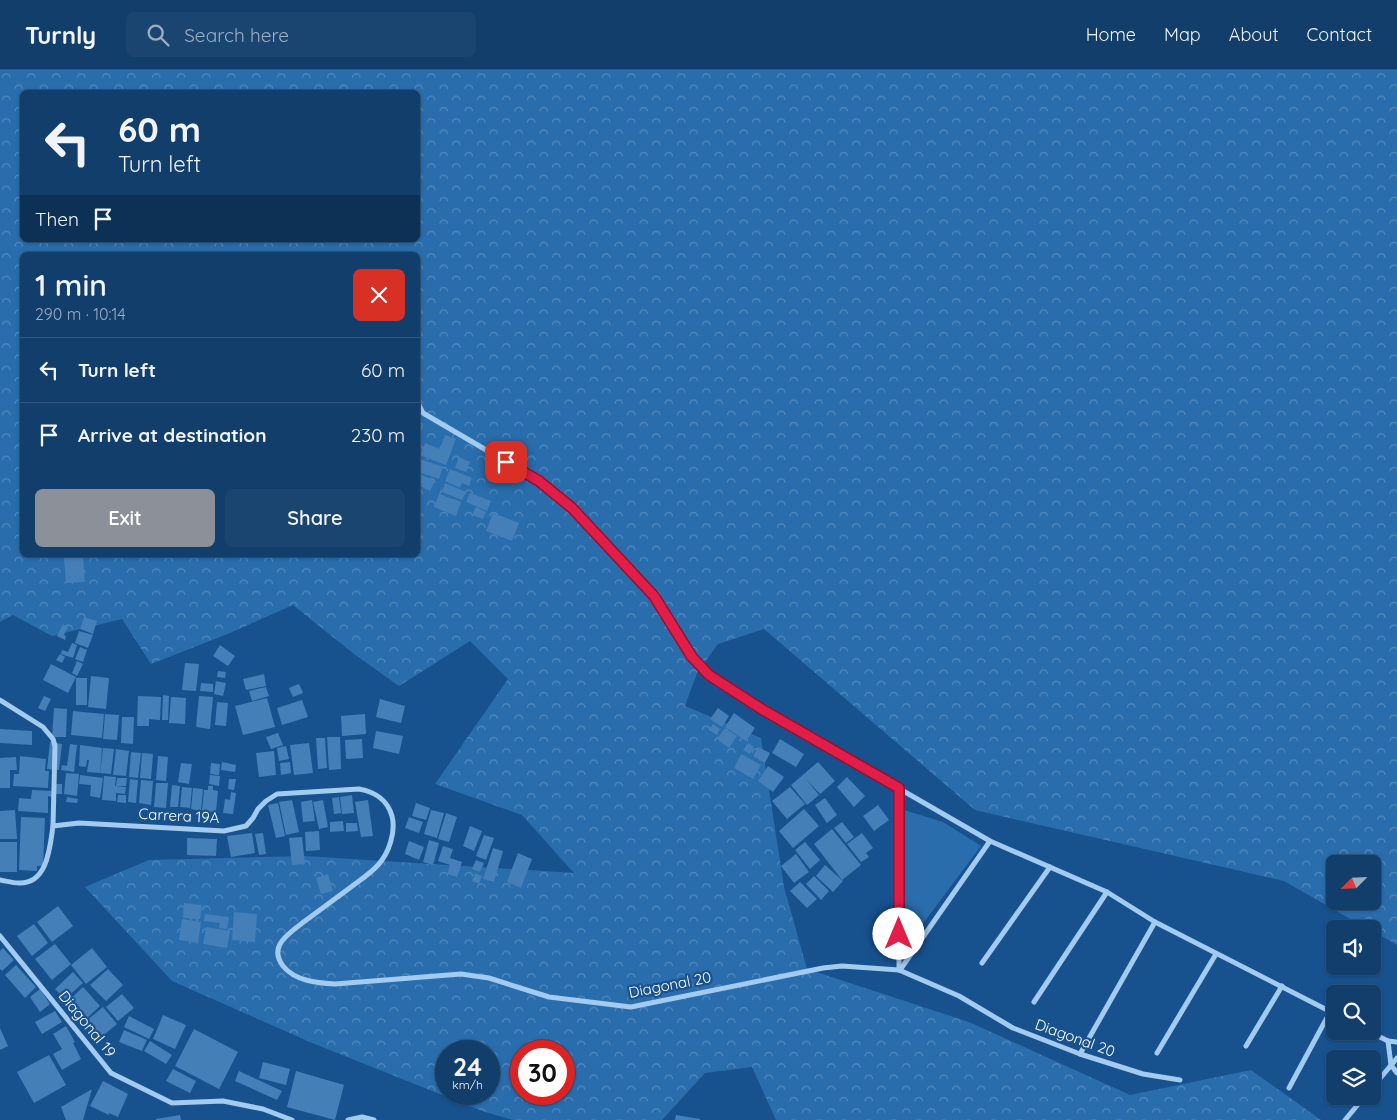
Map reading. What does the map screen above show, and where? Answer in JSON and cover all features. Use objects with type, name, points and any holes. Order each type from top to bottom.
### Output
[{"type":"street","points":[[420,407],[423,414],[539,481],[572,508],[654,596],[692,657],[709,675],[763,710],[990,840],[1106,892],[1155,922],[1326,1009]]},
{"type":"street","points":[[0,700],[43,727],[56,746],[53,826],[46,863],[32,881],[20,884],[0,880]]},
{"type":"street","points":[[899,788],[899,970]]},
{"type":"street","name":"Carrera 19A","points":[[53,826],[79,823],[224,831],[246,826],[258,809],[277,794],[359,789],[371,791],[381,797]]},
{"type":"street","name":"Diagonal 20","points":[[381,797],[388,806],[392,817],[393,829],[392,837],[383,859],[372,871],[293,930],[281,943],[278,959],[289,972],[299,977],[317,983],[335,984],[460,974],[489,978],[549,997],[631,1007],[823,968],[842,966],[899,970],[959,996],[1013,1028],[1080,1054],[1143,1074],[1180,1080]]},
{"type":"street","points":[[899,970],[990,840]]},
{"type":"street","points":[[982,963],[1050,867]]},
{"type":"street","points":[[1034,1002],[1106,892]]},
{"type":"street","points":[[1080,1054],[1155,922]]},
{"type":"street","name":"Diagonal 19","points":[[0,936],[111,1073],[172,1103],[223,1101],[263,1109],[292,1120]]},
{"type":"street","points":[[1157,1053],[1216,954]]},
{"type":"street","points":[[1246,1046],[1282,986]]},
{"type":"street","points":[[1289,1088],[1326,1025]]},
{"type":"street","points":[[1381,1038],[1397,1042]]},
{"type":"street","points":[[1388,1041],[1391,1066],[1397,1073]]},
{"type":"street","points":[[1381,1078],[1397,1058]]},
{"type":"street","points":[[1345,1120],[1358,1105]]},
{"type":"street","points":[[348,1120],[362,1117],[374,1120]]},
{"type":"green space","points":[[0,70],[1397,70],[1397,945],[1381,936],[1381,920],[1352,920],[1335,910],[1381,910],[1381,855],[1326,855],[1326,905],[1284,881],[975,810],[764,629],[718,644],[697,673],[685,706],[761,738],[784,887],[807,969],[969,1022],[1130,1095],[1251,1070],[1321,1120],[776,1120],[752,1067],[705,1073],[662,1120],[513,1120],[482,1111],[467,1105],[500,1105],[500,1040],[435,1040],[435,1092],[310,1042],[172,981],[85,887],[149,860],[305,856],[574,873],[522,815],[435,784],[508,679],[470,641],[399,686],[354,654],[293,605],[230,633],[151,664],[122,619],[52,636],[13,615],[0,622]]},
{"type":"green space","points":[[904,810],[943,822],[981,846],[910,941],[903,892]]},
{"type":"building","points":[[445,435],[456,439],[446,465],[420,455],[425,443],[440,449]]},
{"type":"building","points":[[459,457],[470,462],[466,472],[455,468]]},
{"type":"building","points":[[420,459],[443,467],[439,479],[420,473]]},
{"type":"building","points":[[450,469],[472,478],[469,486],[462,483],[460,488],[445,481]]},
{"type":"building","points":[[420,474],[435,481],[430,491],[420,486]]},
{"type":"building","points":[[445,483],[466,492],[462,500],[442,492]]},
{"type":"building","points":[[470,493],[491,501],[487,511],[466,502]]},
{"type":"building","points":[[439,494],[461,502],[456,516],[434,507]]},
{"type":"building","points":[[476,507],[486,512],[483,519],[472,515]]},
{"type":"building","points":[[493,513],[519,523],[512,541],[486,531]]},
{"type":"building","points":[[83,557],[85,582],[66,583],[64,558]]},
{"type":"building","points":[[84,617],[97,621],[93,634],[80,629]]},
{"type":"building","points":[[63,624],[68,627],[64,635],[66,636],[65,640],[57,636]]},
{"type":"building","points":[[79,631],[93,635],[88,648],[75,643]]},
{"type":"building","points":[[72,643],[77,645],[73,658],[61,654],[62,650],[68,652]]},
{"type":"building","points":[[220,645],[235,656],[228,666],[213,656]]},
{"type":"building","points":[[80,647],[87,650],[83,662],[75,659]]},
{"type":"building","points":[[60,654],[65,657],[62,663],[56,660]]},
{"type":"building","points":[[77,661],[83,664],[77,676],[72,673]]},
{"type":"building","points":[[185,663],[199,664],[196,691],[182,690]]},
{"type":"building","points":[[51,664],[76,677],[68,693],[43,680]]},
{"type":"building","points":[[218,671],[226,672],[225,678],[217,677]]},
{"type":"building","points":[[264,674],[266,686],[246,690],[243,679]]},
{"type":"building","points":[[91,676],[109,678],[106,709],[88,707]]},
{"type":"building","points":[[76,678],[87,678],[87,705],[76,705]]},
{"type":"building","points":[[216,681],[226,683],[223,696],[214,694]]},
{"type":"building","points":[[201,683],[213,684],[213,692],[200,691]]},
{"type":"building","points":[[299,684],[303,693],[293,697],[289,688]]},
{"type":"building","points":[[266,687],[269,696],[252,701],[249,691]]},
{"type":"building","points":[[163,695],[169,696],[168,720],[162,720]]},
{"type":"building","points":[[44,696],[51,699],[45,711],[38,708]]},
{"type":"building","points":[[138,696],[161,697],[160,720],[149,719],[149,726],[137,726]]},
{"type":"building","points":[[199,696],[213,697],[210,729],[196,727]]},
{"type":"building","points":[[171,697],[186,698],[185,724],[169,723]]},
{"type":"building","points":[[267,698],[275,727],[243,735],[235,706]]},
{"type":"building","points":[[380,699],[405,706],[401,723],[376,717]]},
{"type":"building","points":[[302,700],[308,717],[282,725],[277,708]]},
{"type":"building","points":[[217,702],[228,703],[226,726],[215,725]]},
{"type":"building","points":[[54,708],[67,709],[66,737],[52,737]]},
{"type":"building","points":[[718,708],[729,716],[722,727],[710,719]]},
{"type":"building","points":[[73,711],[104,714],[102,738],[71,735]]},
{"type":"building","points":[[734,713],[755,728],[746,741],[725,727]]},
{"type":"building","points":[[105,714],[119,715],[117,740],[103,739]]},
{"type":"building","points":[[365,714],[366,734],[342,736],[341,716]]},
{"type":"building","points":[[122,717],[134,717],[133,744],[121,743]]},
{"type":"building","points":[[713,724],[720,729],[717,735],[709,730]]},
{"type":"building","points":[[725,728],[737,736],[729,748],[717,739]]},
{"type":"building","points":[[0,729],[32,731],[32,745],[0,743]]},
{"type":"building","points":[[376,731],[403,736],[399,754],[373,748]]},
{"type":"building","points":[[278,733],[283,745],[271,749],[266,737]]},
{"type":"building","points":[[327,737],[340,737],[341,769],[329,770]]},
{"type":"building","points":[[316,738],[325,738],[327,768],[318,769]]},
{"type":"building","points":[[362,739],[363,758],[346,759],[345,740]]},
{"type":"building","points":[[780,739],[804,754],[796,767],[772,753]]},
{"type":"building","points":[[50,742],[62,744],[59,770],[47,769]]},
{"type":"building","points":[[309,743],[313,773],[294,775],[290,745]]},
{"type":"building","points":[[748,743],[754,747],[750,754],[743,750]]},
{"type":"building","points":[[70,744],[77,745],[74,772],[61,770],[62,765],[67,766]]},
{"type":"building","points":[[80,745],[102,748],[100,773],[87,772],[89,760],[87,760],[86,767],[79,766]]},
{"type":"building","points":[[286,746],[289,759],[279,761],[277,748]]},
{"type":"building","points":[[758,747],[770,753],[765,763],[753,756]]},
{"type":"building","points":[[103,748],[114,749],[111,774],[100,773]]},
{"type":"building","points":[[116,749],[129,751],[126,776],[113,775]]},
{"type":"building","points":[[274,751],[276,775],[259,777],[256,753]]},
{"type":"building","points":[[131,752],[141,753],[138,778],[129,777]]},
{"type":"building","points":[[142,753],[153,754],[151,779],[140,778]]},
{"type":"building","points":[[741,754],[761,765],[753,779],[734,768]]},
{"type":"building","points":[[20,756],[46,759],[45,771],[49,771],[48,788],[13,786],[14,774],[19,774]]},
{"type":"building","points":[[158,756],[168,757],[166,781],[156,780]]},
{"type":"building","points":[[16,757],[17,770],[10,770],[10,788],[0,788],[0,758]]},
{"type":"building","points":[[222,762],[236,765],[235,772],[221,770]]},
{"type":"building","points":[[290,762],[291,773],[281,775],[280,763]]},
{"type":"building","points":[[818,762],[835,781],[820,794],[806,779],[819,795],[807,805],[791,785]]},
{"type":"building","points":[[181,763],[192,764],[189,784],[178,782]]},
{"type":"building","points":[[211,763],[220,764],[219,775],[210,774]]},
{"type":"building","points":[[768,766],[784,777],[773,792],[758,781]]},
{"type":"building","points":[[66,773],[79,774],[77,796],[64,794]]},
{"type":"building","points":[[80,775],[103,778],[100,798],[90,796],[91,785],[79,784]]},
{"type":"building","points":[[210,775],[220,776],[219,786],[209,784]]},
{"type":"building","points":[[104,776],[116,777],[115,786],[126,787],[125,794],[116,793],[116,801],[102,800]]},
{"type":"building","points":[[847,777],[865,796],[854,807],[837,787]]},
{"type":"building","points":[[117,778],[127,778],[126,786],[116,786]]},
{"type":"building","points":[[130,779],[138,780],[136,803],[128,802]]},
{"type":"building","points":[[229,779],[236,779],[234,790],[228,789]]},
{"type":"building","points":[[141,780],[153,781],[151,805],[139,803]]},
{"type":"building","points":[[156,783],[168,783],[166,808],[154,807]]},
{"type":"building","points":[[55,784],[62,784],[62,794],[54,794]]},
{"type":"building","points":[[172,785],[180,786],[178,807],[170,807]]},
{"type":"building","points":[[208,786],[213,786],[213,790],[218,791],[216,812],[202,811],[204,790],[208,790]]},
{"type":"building","points":[[182,787],[192,788],[190,808],[180,807]]},
{"type":"building","points":[[790,787],[805,804],[787,819],[772,801]]},
{"type":"building","points":[[193,788],[203,789],[201,811],[191,809]]},
{"type":"building","points":[[32,790],[52,791],[52,797],[48,796],[48,813],[18,811],[19,798],[31,799]]},
{"type":"building","points":[[231,792],[236,793],[233,814],[223,813],[225,799],[230,800]]},
{"type":"building","points":[[118,795],[126,795],[126,803],[117,802]]},
{"type":"building","points":[[352,795],[354,813],[342,814],[340,797]]},
{"type":"building","points":[[67,797],[78,799],[77,803],[66,802]]},
{"type":"building","points":[[339,797],[341,813],[334,814],[332,798]]},
{"type":"building","points":[[825,798],[837,815],[827,823],[815,805]]},
{"type":"building","points":[[292,800],[299,832],[286,835],[279,802]]},
{"type":"building","points":[[312,800],[315,821],[303,822],[301,802]]},
{"type":"building","points":[[323,800],[328,827],[319,829],[313,802]]},
{"type":"building","points":[[368,800],[373,836],[361,837],[355,802]]},
{"type":"building","points":[[278,803],[285,836],[276,838],[268,805]]},
{"type":"building","points":[[416,803],[430,808],[426,820],[412,816]]},
{"type":"building","points":[[878,805],[889,820],[874,831],[863,816]]},
{"type":"building","points":[[804,809],[819,826],[793,848],[779,831]]},
{"type":"building","points":[[15,810],[17,839],[0,839],[0,811]]},
{"type":"building","points":[[431,810],[444,813],[437,838],[424,834]]},
{"type":"building","points":[[446,813],[457,817],[449,842],[438,839]]},
{"type":"building","points":[[21,817],[45,818],[43,866],[37,866],[37,871],[19,870]]},
{"type":"building","points":[[409,817],[423,822],[419,833],[405,828]]},
{"type":"building","points":[[343,821],[344,831],[330,832],[330,822]]},
{"type":"building","points":[[842,822],[854,837],[846,843],[834,828]]},
{"type":"building","points":[[346,823],[357,823],[358,831],[346,832]]},
{"type":"building","points":[[470,826],[482,831],[474,851],[463,846]]},
{"type":"building","points":[[832,829],[861,865],[842,880],[814,844]]},
{"type":"building","points":[[319,831],[320,850],[306,851],[305,832]]},
{"type":"building","points":[[252,833],[255,853],[231,857],[227,836]]},
{"type":"building","points":[[263,833],[266,854],[259,855],[255,834]]},
{"type":"building","points":[[862,833],[873,848],[866,853],[869,857],[861,862],[847,844]]},
{"type":"building","points":[[484,835],[494,838],[486,860],[476,856]]},
{"type":"building","points":[[302,837],[305,864],[292,865],[289,838]]},
{"type":"building","points":[[187,838],[217,839],[216,856],[187,855]]},
{"type":"building","points":[[429,840],[439,843],[433,865],[423,862]]},
{"type":"building","points":[[409,841],[424,847],[419,860],[405,854]]},
{"type":"building","points":[[0,842],[17,842],[17,872],[0,872]]},
{"type":"building","points":[[805,842],[820,860],[810,869],[795,850]]},
{"type":"building","points":[[443,846],[453,849],[450,858],[462,862],[457,877],[447,874],[450,865],[438,861]]},
{"type":"building","points":[[493,848],[503,851],[494,882],[483,879]]},
{"type":"building","points":[[518,853],[532,859],[521,888],[507,882]]},
{"type":"building","points":[[796,854],[809,872],[794,883],[781,866]]},
{"type":"building","points":[[476,860],[484,863],[480,872],[472,869]]},
{"type":"building","points":[[825,865],[843,881],[833,892],[816,876]]},
{"type":"building","points":[[475,873],[482,876],[479,884],[472,881]]},
{"type":"building","points":[[328,874],[333,891],[321,894],[316,878]]},
{"type":"building","points":[[814,876],[829,891],[821,900],[806,884]]},
{"type":"building","points":[[800,882],[817,899],[807,908],[790,891]]},
{"type":"building","points":[[184,903],[202,905],[200,919],[183,918]]},
{"type":"building","points":[[58,906],[73,926],[52,942],[37,922]]},
{"type":"building","points":[[234,912],[257,914],[255,942],[232,940]]},
{"type":"building","points":[[205,914],[229,917],[227,929],[219,928],[220,923],[204,921]]},
{"type":"building","points":[[182,919],[201,922],[198,943],[179,940]]},
{"type":"building","points":[[34,924],[48,943],[32,956],[17,936]]},
{"type":"building","points":[[206,927],[230,931],[227,948],[203,944]]},
{"type":"building","points":[[55,944],[71,964],[52,980],[35,959]]},
{"type":"building","points":[[3,948],[14,960],[2,971],[0,969],[0,951]]},
{"type":"building","points":[[92,948],[107,967],[86,984],[71,965]]},
{"type":"building","points":[[16,965],[36,987],[25,998],[5,975]]},
{"type":"building","points":[[108,969],[123,985],[106,1001],[90,985]]},
{"type":"building","points":[[73,972],[83,983],[65,999],[55,989]]},
{"type":"building","points":[[83,987],[100,1006],[84,1021],[67,1002]]},
{"type":"building","points":[[40,989],[50,1004],[40,1012],[30,997]]},
{"type":"building","points":[[122,994],[134,1008],[118,1021],[106,1007]]},
{"type":"building","points":[[103,1007],[117,1024],[99,1039],[85,1022]]},
{"type":"building","points":[[55,1011],[62,1022],[42,1034],[35,1022]]},
{"type":"building","points":[[163,1015],[186,1025],[175,1049],[153,1039]]},
{"type":"building","points":[[129,1016],[154,1029],[149,1039],[124,1027]]},
{"type":"building","points":[[66,1026],[75,1042],[73,1043],[81,1059],[62,1070],[53,1054],[62,1049],[53,1034]]},
{"type":"building","points":[[0,1028],[8,1046],[0,1050]]},
{"type":"building","points":[[194,1029],[238,1052],[219,1089],[175,1066]]},
{"type":"building","points":[[124,1030],[147,1040],[142,1051],[119,1042]]},
{"type":"building","points":[[150,1041],[172,1055],[166,1064],[144,1051]]},
{"type":"building","points":[[49,1055],[66,1085],[34,1103],[17,1072]]},
{"type":"building","points":[[263,1062],[290,1069],[286,1085],[259,1078]]},
{"type":"building","points":[[173,1069],[196,1081],[190,1093],[166,1081]]},
{"type":"building","points":[[239,1071],[282,1091],[277,1100],[235,1081]]},
{"type":"building","points":[[296,1071],[344,1085],[335,1120],[287,1107]]},
{"type":"building","points":[[103,1081],[128,1094],[118,1117],[90,1106]]},
{"type":"building","points":[[92,1089],[83,1120],[66,1120],[61,1107]]},
{"type":"building","points":[[180,1115],[181,1120],[156,1120],[156,1119]]},
{"type":"building","points":[[676,1115],[700,1119],[700,1120],[675,1120]]},
{"type":"route","points":[[506,462],[539,481],[572,508],[654,596],[692,657],[709,675],[763,710],[899,788],[899,934]]}]
